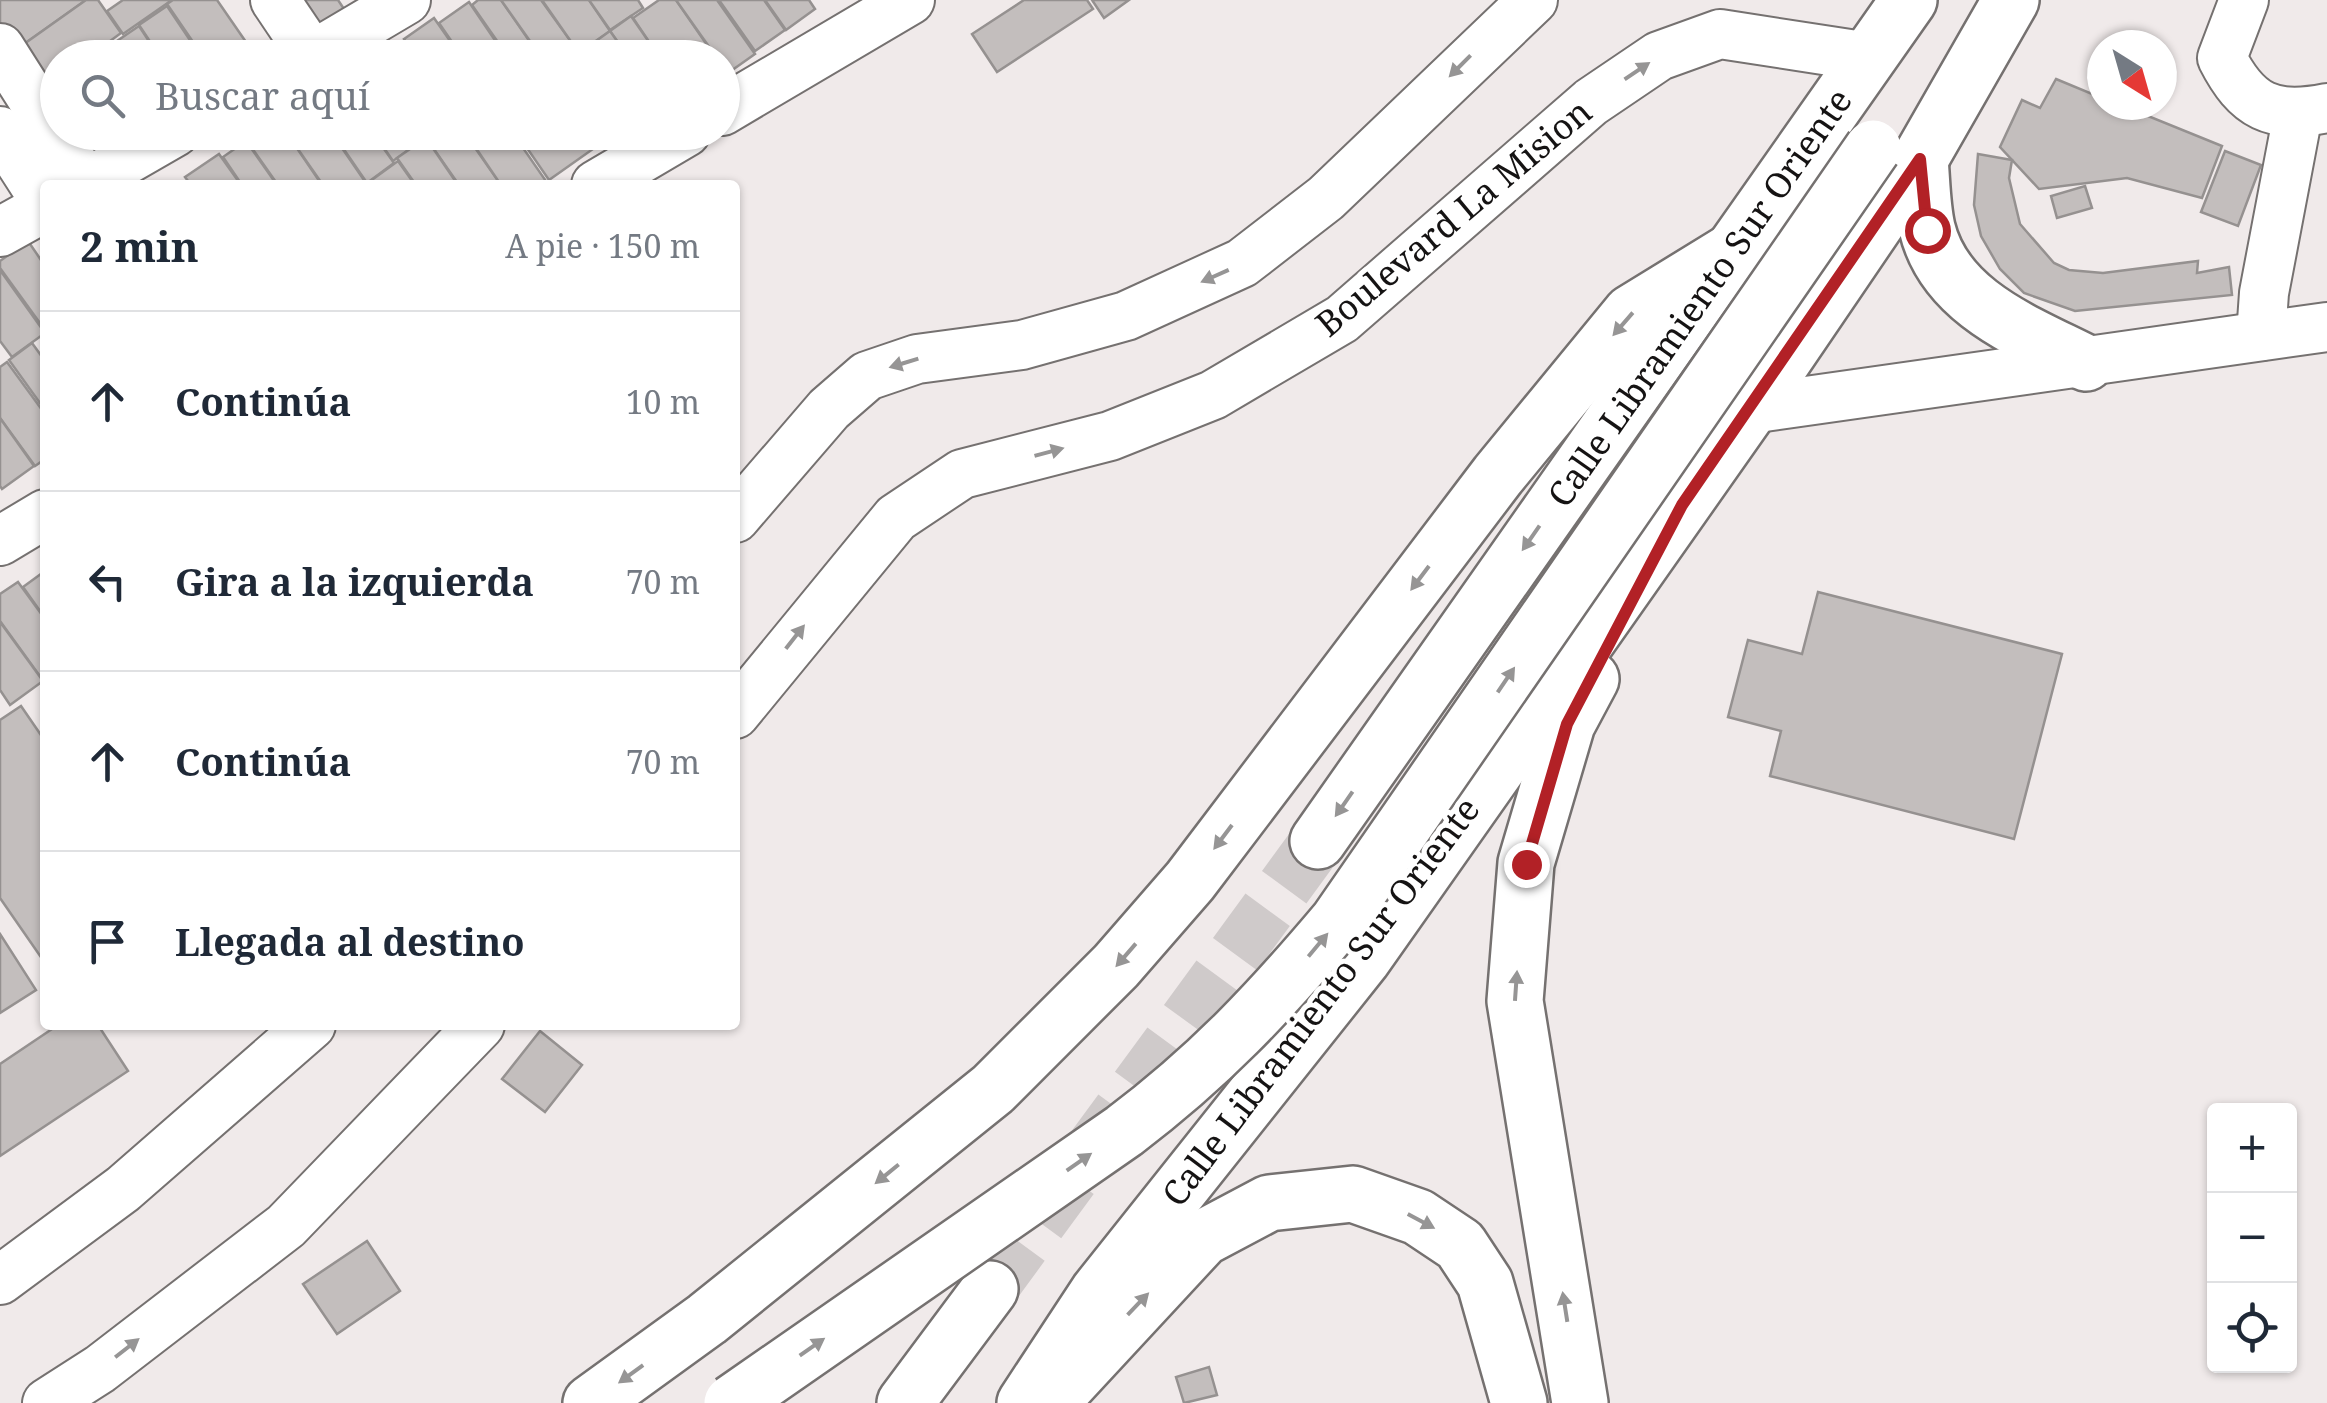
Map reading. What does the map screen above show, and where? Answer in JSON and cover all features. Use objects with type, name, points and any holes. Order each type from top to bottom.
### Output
[{"type":"main road","name":"Calle Libramiento Sur Oriente","points":[[1318,841],[1908,0]]},
{"type":"main road","points":[[732,1403],[1124,1131],[1185,1084],[1255,1020],[1338,921],[2004,10]]},
{"type":"main road","name":"Calle Libramiento Sur Oriente","points":[[1024,1403],[1098,1292],[1363,959],[1750,410],[1896,153]]},
{"type":"main road","points":[[1896,153],[1927,230],[1952,276],[1985,310],[2086,363]]},
{"type":"main road","points":[[591,1403],[707,1319],[993,1089],[1116,966],[1190,881],[1498,475],[1631,313],[1732,251]]},
{"type":"main road","points":[[1580,1403],[1514,1001],[1526,864],[1567,724],[1682,505]]},
{"type":"main road","points":[[1050,1403],[1203,1238],[1269,1203],[1353,1194],[1418,1218],[1460,1245],[1484,1283],[1520,1403]]},
{"type":"main road","points":[[920,1391],[990,1289]]},
{"type":"street","points":[[275,0],[300,40]]},
{"type":"street","points":[[337,40],[406,0]]},
{"type":"street","points":[[740,98],[856,14],[910,0]]},
{"type":"street","points":[[740,512],[829,409],[867,376],[916,359],[1022,345],[1126,316],[1242,263],[1326,198],[1532,0]]},
{"type":"street","points":[[2244,0],[2222,58],[2239,92],[2265,107],[2312,111],[2264,293],[2262,336]]},
{"type":"street","name":"Boulevard La Mision","points":[[740,708],[896,518],[962,474],[1110,436],[1213,395],[1342,319],[1591,102],[1659,56],[1720,34],[1869,57]]},
{"type":"street","points":[[0,48],[40,131]]},
{"type":"street","points":[[0,131],[55,180]]},
{"type":"street","points":[[49,150],[63,180]]},
{"type":"street","points":[[90,180],[143,150]]},
{"type":"street","points":[[604,180],[655,150]]},
{"type":"street","points":[[0,232],[40,209]]},
{"type":"street","points":[[1750,410],[2327,327]]},
{"type":"street","points":[[0,541],[40,517]]},
{"type":"street","points":[[0,1280],[123,1189],[305,1030]]},
{"type":"street","points":[[47,1403],[100,1369],[286,1226],[475,1030]]},
{"type":"building","points":[[0,0],[86,0],[17,49],[0,24]]},
{"type":"building","points":[[86,0],[98,0],[121,33],[111,40],[40,40],[40,81],[17,49]]},
{"type":"building","points":[[123,0],[172,0],[123,34],[107,11]]},
{"type":"building","points":[[173,0],[217,0],[245,40],[192,40],[167,4]]},
{"type":"building","points":[[282,0],[338,0],[344,9],[307,36]]},
{"type":"building","points":[[478,0],[501,0],[529,40],[496,40],[472,5]]},
{"type":"building","points":[[501,0],[541,0],[570,40],[529,40]]},
{"type":"building","points":[[542,0],[589,0],[610,31],[597,40],[570,40]]},
{"type":"building","points":[[589,0],[638,0],[643,8],[610,30]]},
{"type":"building","points":[[659,0],[676,0],[704,40],[648,40],[633,18]]},
{"type":"building","points":[[676,0],[717,0],[755,54],[740,65],[740,40],[704,40]]},
{"type":"building","points":[[719,0],[764,0],[785,30],[755,51]]},
{"type":"building","points":[[765,0],[809,0],[815,9],[786,30]]},
{"type":"building","points":[[1024,0],[1087,0],[1093,9],[997,72],[972,34]]},
{"type":"building","points":[[1092,0],[1129,0],[1104,18]]},
{"type":"building","points":[[469,2],[495,40],[451,40],[439,23]]},
{"type":"building","points":[[167,6],[190,40],[149,40],[139,25]]},
{"type":"building","points":[[631,16],[648,40],[616,40],[610,31]]},
{"type":"building","points":[[434,18],[449,40],[405,40]]},
{"type":"building","points":[[139,26],[148,40],[118,40]]},
{"type":"building","points":[[610,31],[616,40],[597,40]]},
{"type":"building","points":[[2056,79],[2087,92],[2087,120],[2158,120],[2222,146],[2202,198],[2127,178],[2039,189],[2000,147],[2022,100],[2040,108]]},
{"type":"building","points":[[83,150],[112,150],[95,167]]},
{"type":"building","points":[[233,150],[252,150],[273,180],[239,180],[223,157]]},
{"type":"building","points":[[253,150],[298,150],[319,180],[274,180]]},
{"type":"building","points":[[299,150],[343,150],[364,180],[320,180]]},
{"type":"building","points":[[344,150],[385,150],[394,163],[371,180],[365,180]]},
{"type":"building","points":[[385,150],[408,150],[393,161]]},
{"type":"building","points":[[409,150],[434,150],[455,180],[412,180],[397,158]]},
{"type":"building","points":[[435,150],[477,150],[498,180],[456,180]]},
{"type":"building","points":[[477,150],[524,150],[545,180],[498,180]]},
{"type":"building","points":[[528,150],[592,150],[549,180]]},
{"type":"building","points":[[2225,151],[2261,165],[2238,226],[2201,212]]},
{"type":"building","points":[[219,154],[237,180],[187,180],[185,177]]},
{"type":"building","points":[[1978,154],[2012,160],[2009,178],[2020,224],[2054,263],[2069,270],[2103,273],[2198,261],[2197,273],[2229,267],[2232,295],[2075,311],[2024,293],[2000,269],[1981,236],[1974,205]]},
{"type":"building","points":[[398,161],[411,180],[372,180]]},
{"type":"building","points":[[2085,186],[2092,208],[2057,218],[2051,196]]},
{"type":"building","points":[[28,241],[40,259],[40,323],[0,268],[0,261]]},
{"type":"building","points":[[0,270],[40,326],[40,337],[12,357],[0,341]]},
{"type":"building","points":[[32,343],[40,354],[40,403],[9,360]]},
{"type":"building","points":[[7,362],[40,407],[40,462],[35,466],[0,418],[0,367]]},
{"type":"building","points":[[0,418],[34,466],[2,489],[0,486]]},
{"type":"building","points":[[40,575],[40,611],[23,587]]},
{"type":"building","points":[[18,582],[40,612],[40,676],[0,621],[0,594]]},
{"type":"building","points":[[1818,592],[2062,654],[2014,839],[1770,776],[1781,731],[1728,717],[1748,640],[1802,654]]},
{"type":"building","points":[[0,622],[40,677],[40,683],[10,705],[0,690]]},
{"type":"building","points":[[21,706],[40,734],[40,956],[0,898],[0,720]]},
{"type":"building","points":[[0,934],[36,990],[0,1013]]},
{"type":"building","points":[[51,1030],[101,1030],[128,1071],[0,1156],[0,1064]]},
{"type":"building","points":[[540,1031],[582,1065],[545,1112],[502,1079]]},
{"type":"building","points":[[367,1241],[400,1291],[337,1334],[303,1284]]},
{"type":"building","points":[[1209,1367],[1217,1395],[1184,1403],[1176,1377]]},
{"type":"tunnel","points":[[990,1289],[1318,841]]},
{"type":"route","points":[[1526,864],[1567,724],[1682,505],[1920,159],[1927,230]]}]
